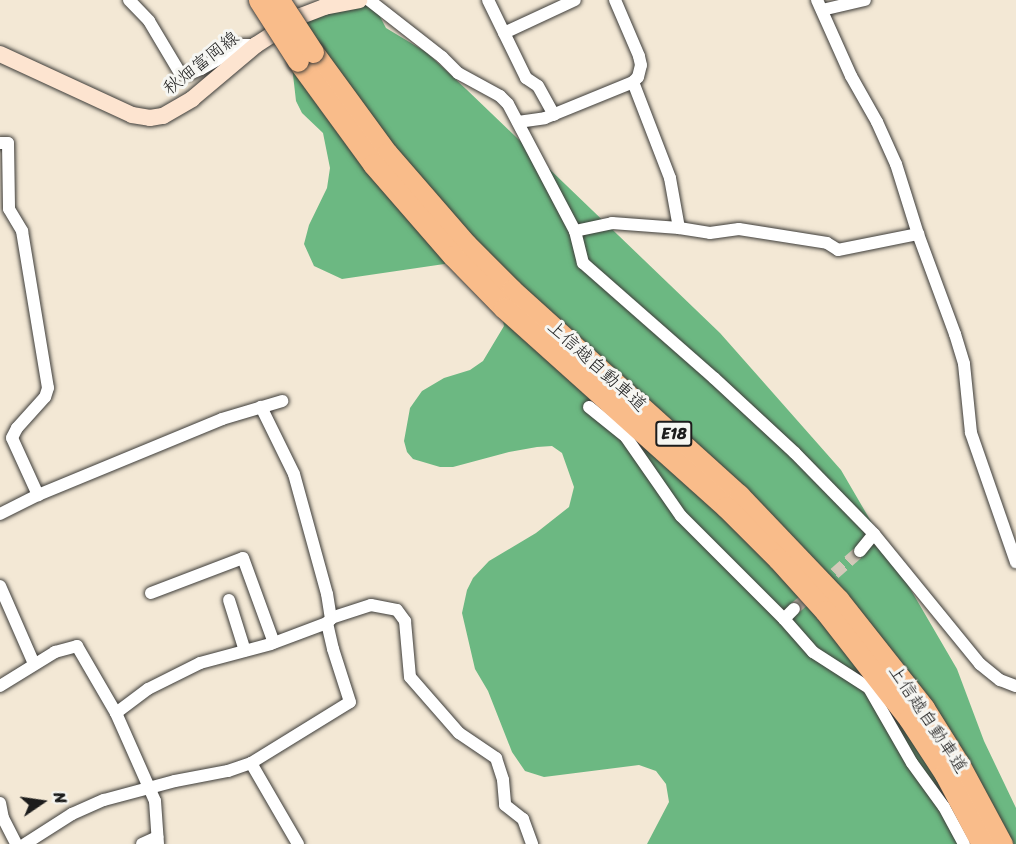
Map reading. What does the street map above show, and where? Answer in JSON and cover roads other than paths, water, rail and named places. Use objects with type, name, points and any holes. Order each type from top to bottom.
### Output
[{"type":"highway","name":"上信越自動車道","points":[[259,0],[466,244],[512,290],[739,495],[838,599],[924,708],[959,764],[1002,844]]},
{"type":"highway","name":"上信越自動車道","points":[[279,0],[305,57],[373,164],[453,256],[504,308],[726,507],[778,558],[825,610],[909,719],[945,774],[982,844]]},
{"type":"main road","name":"秋畑富岡線","points":[[0,54],[132,115],[150,118],[163,116],[192,99],[256,45],[323,3],[359,0]]},
{"type":"street","points":[[129,0],[149,21],[180,73],[189,74],[201,69],[243,45],[256,45]]},
{"type":"street","points":[[369,0],[442,57],[458,73],[500,96],[518,122],[575,231],[582,263],[722,385],[795,453],[874,534],[980,664],[1000,680],[1016,686]]},
{"type":"street","points":[[488,0],[526,78],[538,86],[554,115]]},
{"type":"street","points":[[504,33],[575,0]]},
{"type":"street","points":[[518,122],[532,122],[554,115],[633,82],[639,77],[641,65],[615,0]]},
{"type":"street","points":[[865,0],[819,5],[851,76],[897,164],[918,234],[961,354],[971,433],[1016,562]]},
{"type":"street","points":[[633,82],[670,178],[679,228]]},
{"type":"street","points":[[0,143],[8,143],[9,209],[22,231],[48,388],[45,396],[17,428],[12,438],[38,495]]},
{"type":"street","points":[[575,231],[612,223],[679,228],[710,233],[739,229],[827,243],[838,250],[918,234]]},
{"type":"street","points":[[0,514],[38,495],[222,419],[282,401]]},
{"type":"street","points":[[25,844],[72,814],[104,800],[228,771],[250,763],[350,702],[339,674],[329,620],[327,594],[294,474],[261,407]]},
{"type":"street","points":[[589,408],[626,437],[681,516],[784,619],[813,652],[869,688],[912,763],[944,807],[964,844]]},
{"type":"street","points":[[860,551],[874,534]]},
{"type":"street","points":[[151,593],[243,558],[274,643]]},
{"type":"street","points":[[0,586],[34,664]]},
{"type":"street","points":[[229,600],[245,651]]},
{"type":"street","points":[[116,713],[148,688],[200,663],[274,643],[371,605],[397,610],[405,621],[410,677],[459,733],[496,758],[503,780],[505,805],[523,819],[532,844]]},
{"type":"street","points":[[784,619],[794,609]]},
{"type":"street","points":[[0,686],[55,652],[76,646],[116,713],[155,801],[157,841],[142,844]]},
{"type":"street","points":[[250,763],[298,844]]},
{"type":"street","points":[[0,803],[3,818],[16,844]]},
{"type":"tunnel","points":[[794,609],[860,551]]}]
